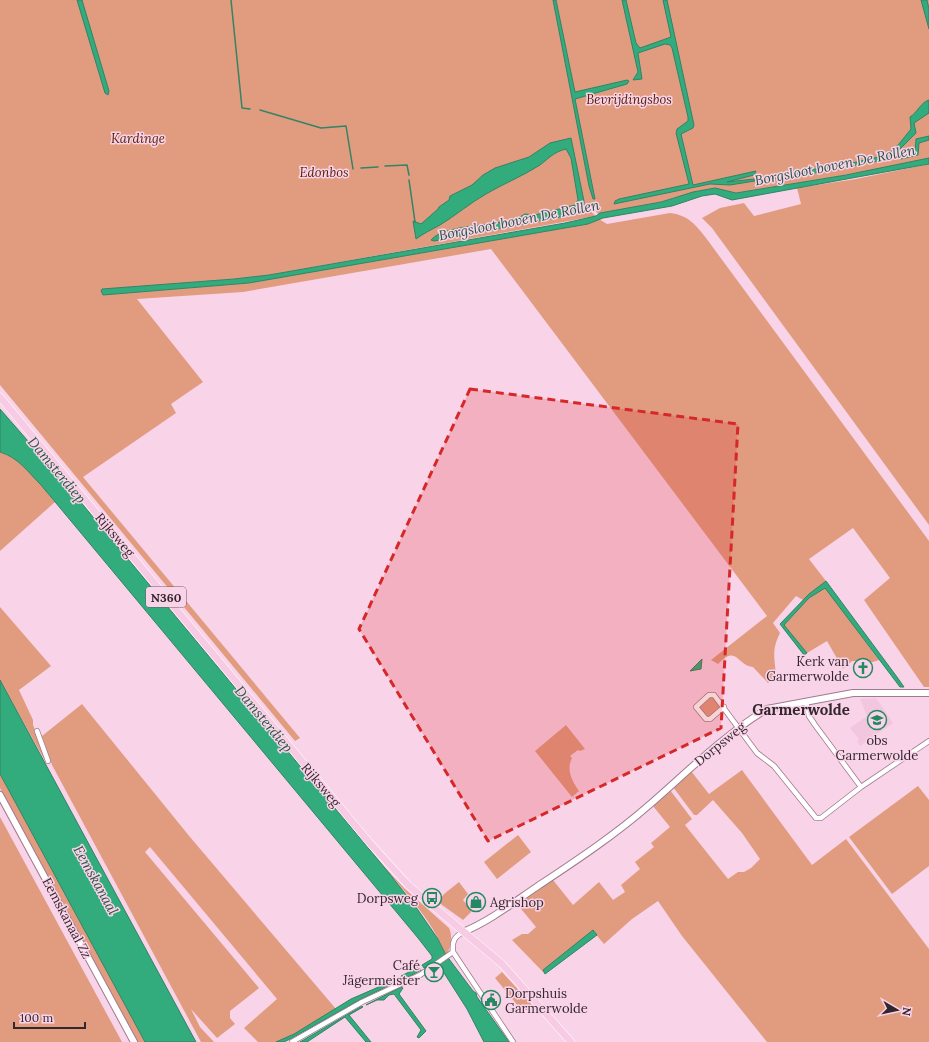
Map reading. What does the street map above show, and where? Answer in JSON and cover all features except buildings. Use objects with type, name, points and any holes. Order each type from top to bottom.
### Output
[{"type":"main road","name":"Rijksweg","points":[[0,397],[369,842],[408,885],[502,964],[571,1042]]},
{"type":"street","name":"Dorpsweg","points":[[463,932],[501,911],[647,808],[691,768],[767,709],[860,692],[929,693]]},
{"type":"street","points":[[724,707],[710,719],[706,719],[696,707],[709,695],[714,695],[724,707],[757,753],[774,766],[814,817],[818,819],[861,787],[929,741]]},
{"type":"street","points":[[806,702],[809,716],[814,725],[861,787]]},
{"type":"street","points":[[37,731],[48,761]]},
{"type":"street","name":"Eemskanaal Zz","points":[[0,795],[134,1042]]},
{"type":"street","points":[[463,932],[454,937],[452,943],[453,952],[513,1042]]},
{"type":"street","points":[[292,1042],[340,1013],[420,975],[438,964],[453,952]]},
{"type":"highlighted area","points":[[470,389],[738,424],[721,728],[488,841],[359,629]]},
{"type":"shaded area","name":"obs Garmerwolde","points":[[876,698],[893,723],[860,746],[857,741],[859,739],[850,728],[867,716],[860,699]]},
{"type":"green space","name":"Kardinge","points":[[0,0],[929,0],[929,161],[736,193],[728,192],[675,197],[661,202],[600,213],[599,215],[594,209],[589,210],[596,216],[269,275],[102,289],[101,291],[103,295],[249,283],[588,224],[599,219],[607,224],[670,213],[687,218],[706,238],[929,541],[929,687],[924,687],[864,600],[890,578],[853,528],[809,559],[826,581],[803,600],[796,596],[773,623],[780,633],[775,645],[774,659],[776,677],[768,683],[753,667],[743,663],[733,656],[724,658],[718,664],[711,660],[767,616],[491,249],[243,292],[137,299],[203,382],[171,404],[176,413],[83,477],[300,738],[295,741],[0,385]]},
{"type":"green space","points":[[929,164],[929,525],[712,228],[702,218],[720,208],[744,203],[754,216],[801,204],[797,188],[856,179]]},
{"type":"green space","points":[[0,452],[24,466],[55,502],[0,551]]},
{"type":"green space","points":[[825,587],[879,660],[873,662],[852,661],[843,669],[827,641],[807,653],[784,625],[809,598]]},
{"type":"green space","points":[[0,607],[51,666],[19,690],[33,720],[33,725],[46,758],[44,759],[0,680]]},
{"type":"green space","points":[[712,696],[721,707],[708,718],[699,708]]},
{"type":"green space","points":[[82,704],[190,837],[336,1009],[281,1042],[258,1042],[244,1028],[277,999],[150,847],[145,852],[259,988],[230,1011],[230,1018],[235,1024],[217,1038],[191,1009],[200,1027],[214,1042],[201,1042],[52,765],[42,736]]},
{"type":"green space","points":[[566,725],[585,749],[580,751],[578,750],[570,756],[572,758],[570,762],[571,775],[579,791],[572,797],[535,751]]},
{"type":"green space","points":[[742,770],[812,865],[846,839],[929,949],[929,1042],[767,1042],[682,936],[658,901],[632,919],[604,944],[593,931],[543,970],[544,973],[512,940],[522,934],[528,934],[536,927],[517,904],[553,880],[573,905],[599,882],[613,900],[625,892],[621,885],[640,869],[635,862],[654,847],[651,843],[670,827],[653,806],[670,790],[692,819],[685,825],[728,879],[738,872],[744,872],[751,868],[760,859],[742,833],[713,800],[697,815],[694,815],[673,787],[691,771],[709,794]]},
{"type":"green space","points":[[0,774],[145,1042],[138,1042],[0,788]]},
{"type":"green space","points":[[918,786],[929,800],[929,866],[892,894],[849,837]]},
{"type":"green space","points":[[0,817],[122,1042],[0,1042]]},
{"type":"green space","points":[[518,835],[531,852],[497,879],[484,862]]},
{"type":"green space","points":[[378,860],[404,888],[449,928],[451,942],[446,955],[425,917]]},
{"type":"green space","points":[[459,882],[468,894],[463,900],[472,911],[463,920],[438,902],[444,894]]},
{"type":"green space","points":[[502,972],[537,1010],[524,1010],[518,1006],[495,978]]},
{"type":"water","points":[[77,0],[82,0],[109,91],[108,95],[105,93]]},
{"type":"water","points":[[553,0],[556,0],[575,92],[627,80],[629,81],[627,84],[575,99],[595,199],[593,199],[589,186]]},
{"type":"water","points":[[622,0],[626,0],[636,43],[640,48],[671,37],[663,0],[667,0],[694,125],[693,128],[681,134],[693,185],[756,171],[754,175],[727,182],[754,179],[755,181],[730,185],[710,184],[614,204],[615,201],[619,199],[689,184],[676,133],[677,129],[688,121],[688,117],[672,48],[670,45],[665,44],[638,53],[642,79],[633,80],[638,72]]},
{"type":"water","points":[[921,0],[927,0],[929,9],[929,29]]},
{"type":"water","points":[[929,100],[929,113],[914,123],[916,133],[893,156],[888,159],[804,175],[768,179],[768,176],[843,165],[887,155],[899,144],[911,129],[910,117],[926,101]]},
{"type":"water","points":[[929,136],[929,140],[919,143],[918,155],[901,159],[904,155],[915,152],[916,139]]},
{"type":"water","name":"Borgsloot boven De Rollen","points":[[571,138],[584,201],[584,207],[581,213],[434,241],[431,240],[439,234],[449,230],[504,221],[525,214],[535,215],[575,205],[578,200],[571,158],[566,149],[555,154],[533,169],[493,190],[416,239],[413,221],[421,224],[449,200],[450,196],[472,185],[483,175],[495,168],[529,157],[550,143]]},
{"type":"water","points":[[929,158],[929,164],[732,200],[715,194],[702,196],[672,206],[603,218],[588,224],[249,283],[103,295],[101,291],[102,289],[269,275],[565,223],[596,216],[600,213],[661,202],[693,192],[715,188],[736,193],[846,175]]},
{"type":"water","points":[[0,409],[69,488],[389,873],[418,910],[438,939],[446,955],[476,993],[477,997],[509,1042],[484,1042],[467,1009],[437,962],[434,962],[424,968],[422,965],[432,959],[432,956],[418,938],[41,485],[18,462],[0,452]]},
{"type":"water","points":[[826,581],[904,687],[900,687],[825,588],[809,598],[784,625],[807,653],[804,655],[780,624],[809,594]]},
{"type":"water","points":[[702,659],[701,669],[690,671]]},
{"type":"water","name":"Eemskanaal","points":[[0,680],[196,1042],[145,1042],[0,774]]},
{"type":"water","points":[[593,930],[597,935],[545,974],[543,970]]},
{"type":"water","points":[[419,967],[421,970],[403,980],[401,976]]},
{"type":"water","points":[[397,979],[398,981],[361,999],[292,1038],[284,1042],[276,1042],[294,1034],[351,999]]},
{"type":"water","points":[[401,987],[403,988],[399,994],[426,1031],[419,1038],[417,1037],[421,1030],[394,994],[389,995],[384,1000],[377,1000],[366,1005]]},
{"type":"water","points":[[362,1006],[363,1007],[349,1015],[371,1042],[366,1042],[345,1017],[307,1042],[300,1042]]},
{"type":"waterway","points":[[231,0],[242,108],[250,109]]},
{"type":"waterway","points":[[260,110],[321,128],[346,126],[353,169]]},
{"type":"waterway","points":[[385,166],[407,165],[409,175]]},
{"type":"waterway","points":[[361,168],[378,167]]},
{"type":"waterway","points":[[409,180],[415,222]]},
{"type":"place","name":"Kerk van Garmerwolde","points":[[863,668]]},
{"type":"place","name":"obs Garmerwolde","points":[[877,720]]},
{"type":"place","name":"Dorpsweg","points":[[432,898]]},
{"type":"place","name":"Agrishop","points":[[476,902]]},
{"type":"place","name":"Café Jägermeister","points":[[434,972]]},
{"type":"place","name":"Dorpshuis Garmerwolde","points":[[491,1000]]},
{"type":"district","name":"Garmerwolde","points":[[801,709]]},
{"type":"park label","name":"Bevrijdingsbos","points":[[629,99]]},
{"type":"park label","name":"Edonbos","points":[[324,172]]},
{"type":"water label","name":"Damsterdiep","points":[[57,470]]},
{"type":"water label","name":"Damsterdiep","points":[[264,719]]}]
